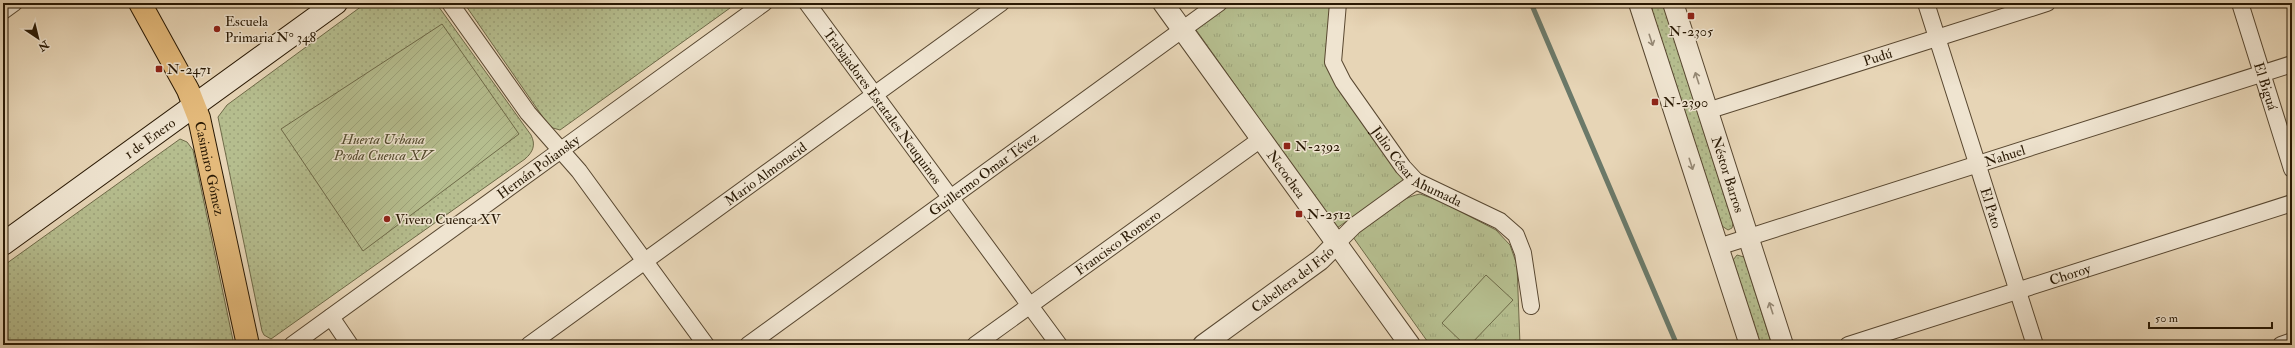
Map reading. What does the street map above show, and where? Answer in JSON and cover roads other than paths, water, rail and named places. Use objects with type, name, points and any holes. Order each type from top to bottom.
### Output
[{"type":"main road","name":"Casimiro Gómez","points":[[140,3],[195,105],[203,133],[248,345]]},
{"type":"main road","name":"1 de Enero","points":[[3,244],[336,3]]},
{"type":"street","points":[[3,11],[14,3]]},
{"type":"street","points":[[450,3],[528,113],[579,170],[706,345]]},
{"type":"street","name":"Hernán Poliansky","points":[[292,345],[764,3]]},
{"type":"street","name":"Trabajadores Estatales Neuquinos","points":[[807,3],[1059,345]]},
{"type":"street","name":"Mario Almonacid","points":[[529,345],[1001,3]]},
{"type":"street","name":"Necochea","points":[[1163,3],[1410,345]]},
{"type":"street","name":"Guillermo Omar Tévez","points":[[748,345],[1219,3]]},
{"type":"street","name":"Julio César Ahumada","points":[[1338,3],[1333,54],[1336,68],[1403,167],[1416,181],[1500,221],[1512,230],[1519,241],[1523,253],[1531,306]]},
{"type":"street","points":[[1639,3],[1750,345]]},
{"type":"street","name":"Néstor Barros","points":[[1672,3],[1783,345]]},
{"type":"street","name":"El Pato","points":[[1926,3],[2035,345]]},
{"type":"street","name":"Pudú","points":[[1708,111],[2048,3]]},
{"type":"street","name":"El Biguá","points":[[2240,3],[2292,169]]},
{"type":"street","name":"Nahuel","points":[[1718,248],[2292,64]]},
{"type":"street","name":"Francisco Romero","points":[[975,345],[1261,139]]},
{"type":"street","name":"Cabellera del Frío","points":[[1203,345],[1320,260],[1354,226],[1416,181]]},
{"type":"street","name":"Choroy","points":[[1848,345],[2292,203]]},
{"type":"street","points":[[331,317],[350,345]]},
{"type":"street","points":[[2281,345],[2292,341]]},
{"type":"waterway","points":[[1531,3],[1677,345]]},
{"type":"place","name":"N-2305","points":[[1691,16]]},
{"type":"place","name":"Escuela Primaria N° 348","points":[[217,29]]},
{"type":"place","name":"N-2471","points":[[159,69]]},
{"type":"place","name":"N-2390","points":[[1655,102]]},
{"type":"place","name":"N-2392","points":[[1287,146]]},
{"type":"place","name":"N-2512","points":[[1299,214]]},
{"type":"place","name":"Vivero Cuenca XV","points":[[387,219]]},
{"type":"park label","name":"Huerta Urbana Proda Cuenca XV","points":[[383,148]]}]
